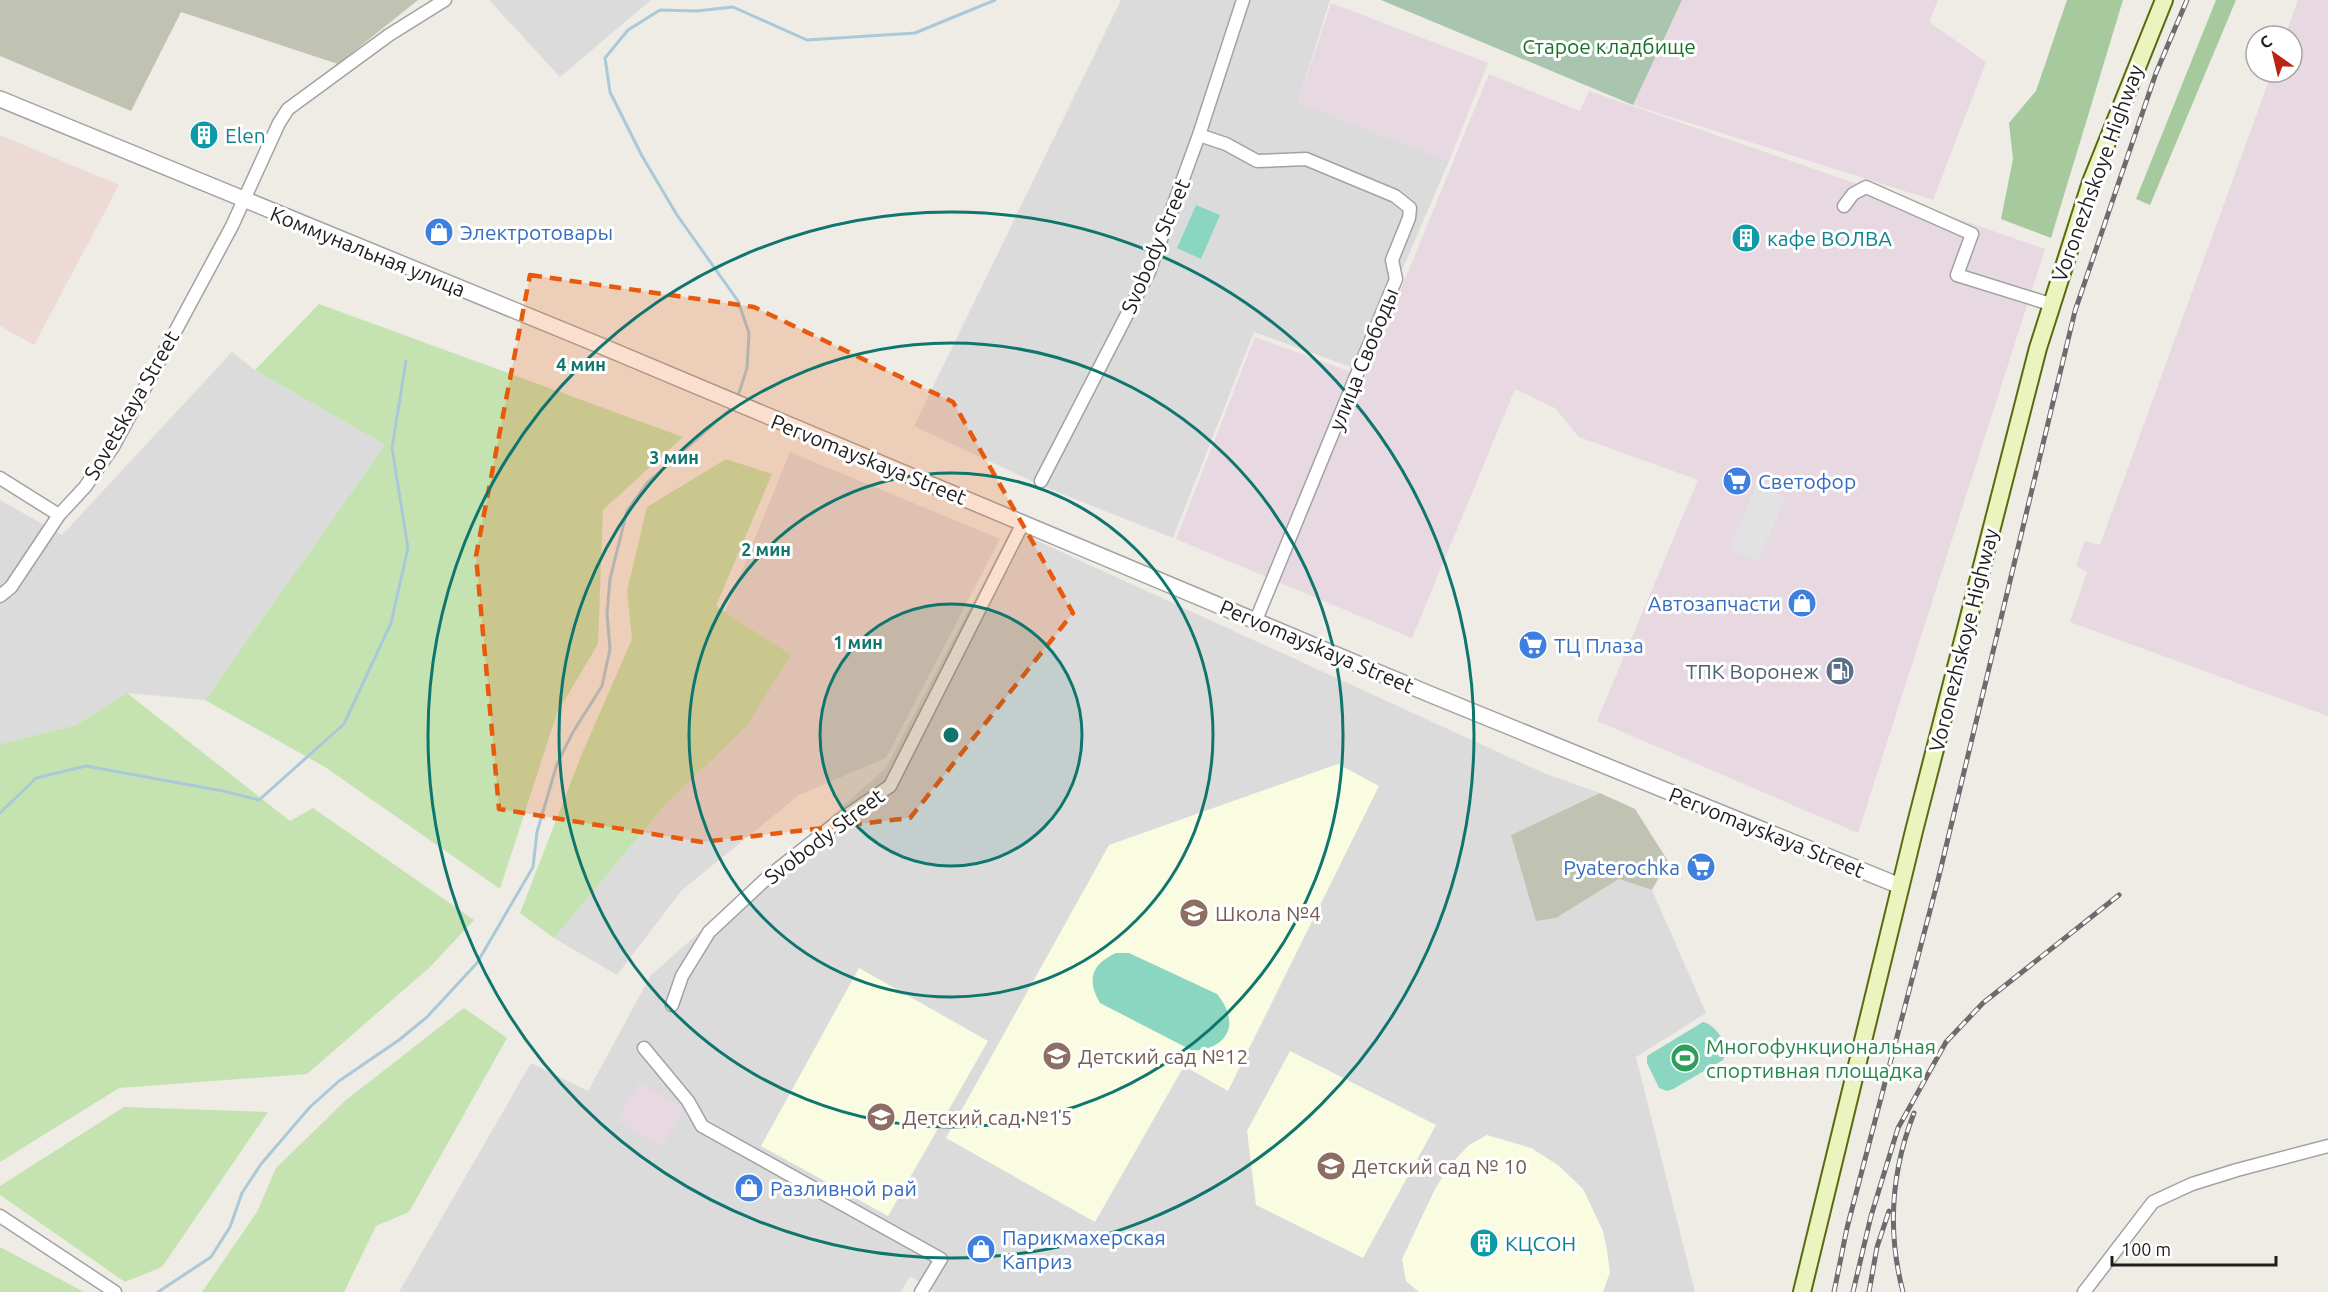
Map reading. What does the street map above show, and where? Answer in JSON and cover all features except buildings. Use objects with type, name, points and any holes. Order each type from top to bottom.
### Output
[{"type":"main road","name":"Voronezhskoye Highway","points":[[1802,1292],[1900,886],[2050,304],[2121,100],[2164,0]]},
{"type":"street","name":"Sovetskaya Street","points":[[0,596],[11,587],[59,515],[84,487],[113,447],[244,201],[279,123],[288,110],[381,40],[445,0]]},
{"type":"street","name":"Svobody Street","points":[[1041,481],[1149,272],[1199,135],[1243,0]]},
{"type":"street","name":"Коммунальная улица","points":[[0,99],[599,345],[735,405]]},
{"type":"street","name":"улица Свободы","points":[[1199,135],[1226,144],[1257,160],[1306,159],[1395,196],[1410,208],[1409,218],[1392,260],[1396,279],[1256,620]]},
{"type":"street","points":[[1844,206],[1853,194],[1866,188],[1972,234],[1957,275],[2050,304]]},
{"type":"street","name":"Pervomayskaya Street","points":[[735,405],[1900,886]]},
{"type":"street","points":[[0,478],[59,515]]},
{"type":"street","name":"Svobody Street","points":[[672,1005],[682,976],[709,932],[768,877],[840,820],[890,786],[1023,523]]},
{"type":"street","points":[[644,1048],[688,1101],[702,1126],[941,1259],[921,1292]]},
{"type":"street","points":[[2084,1292],[2153,1202],[2215,1177],[2328,1146]]},
{"type":"street","points":[[0,1216],[116,1292]]},
{"type":"highlighted area","points":[[530,275],[754,307],[953,402],[1073,613],[910,818],[702,842],[499,809],[476,556]]},
{"type":"shaded area","points":[[0,0],[418,0],[338,64],[181,12],[131,111],[0,56]]},
{"type":"shaded area","points":[[489,0],[651,0],[560,77]]},
{"type":"shaded area","points":[[1121,0],[1330,0],[1298,102],[1449,161],[1359,370],[1254,332],[1173,538],[1042,486],[914,426]]},
{"type":"shaded area","points":[[1682,0],[1938,0],[1929,22],[1986,62],[1933,200],[1633,105]]},
{"type":"shaded area","points":[[2298,0],[2328,0],[2328,716],[2070,622],[2087,572],[2076,566],[2085,541],[2100,545],[2268,84],[2304,84],[2304,24],[2289,24]]},
{"type":"shaded area","points":[[1331,3],[1488,63],[1449,161],[1298,102]]},
{"type":"shaded area","points":[[1489,74],[1580,111],[1589,91],[2045,249],[1858,833],[1597,721],[1698,480],[1579,437],[1555,408],[1515,389],[1412,638],[1176,539],[1255,337],[1365,377]]},
{"type":"shaded area","points":[[0,135],[119,185],[34,345],[0,326]]},
{"type":"shaded area","points":[[232,352],[255,370],[385,445],[205,700],[127,693],[76,725],[0,744],[0,500],[62,535]]},
{"type":"shaded area","points":[[790,452],[1000,539],[886,758],[799,795],[682,890],[617,975],[554,938],[665,805],[747,726],[790,655],[725,612]]},
{"type":"shaded area","points":[[1757,484],[1786,497],[1758,561],[1729,549]]},
{"type":"shaded area","points":[[1011,529],[1546,774],[1600,793],[1511,835],[1556,918],[1619,879],[1652,890],[1706,1013],[1636,1057],[1695,1292],[935,1292],[910,1276],[901,1292],[399,1292],[531,1063],[588,1091],[651,975],[886,768]]},
{"type":"shaded area","name":"Школа №4","points":[[1338,764],[1379,786],[1228,1091],[1184,1066],[1095,1222],[946,1138],[1109,845]]},
{"type":"shaded area","points":[[1600,793],[1635,809],[1668,861],[1652,890],[1619,879],[1556,918],[1536,921],[1511,835]]},
{"type":"shaded area","points":[[859,968],[988,1041],[888,1216],[761,1146]]},
{"type":"shaded area","points":[[1290,1051],[1436,1125],[1363,1258],[1256,1205],[1247,1131]]},
{"type":"shaded area","points":[[639,1082],[684,1108],[662,1147],[618,1121]]},
{"type":"shaded area","points":[[1487,1135],[1531,1148],[1558,1165],[1583,1189],[1603,1231],[1607,1251],[1610,1272],[1603,1292],[1419,1292],[1406,1281],[1402,1259],[1435,1189],[1450,1165],[1469,1145]]},
{"type":"green space","name":"Старое кладбище","points":[[1381,0],[1682,0],[1633,105]]},
{"type":"green space","points":[[2067,0],[2123,0],[2051,238],[2001,219],[2013,159],[2009,123],[2036,91]]},
{"type":"green space","points":[[2216,0],[2236,0],[2150,205],[2136,199]]},
{"type":"green space","points":[[1196,205],[1220,215],[1201,259],[1177,248]]},
{"type":"green space","points":[[319,304],[683,437],[603,510],[598,644],[557,713],[500,889],[325,767],[205,700],[385,445],[255,370]]},
{"type":"green space","points":[[726,459],[772,474],[716,606],[791,655],[747,726],[665,805],[554,938],[520,913],[581,756],[632,639],[627,591],[647,507]]},
{"type":"green space","points":[[127,693],[290,821],[313,808],[474,920],[429,968],[307,1074],[119,1088],[0,1162],[0,744],[76,725]]},
{"type":"green space","points":[[1116,953],[1129,953],[1217,994],[1228,1014],[1228,1032],[1223,1039],[1206,1049],[1193,1051],[1100,1003],[1093,987],[1094,973],[1101,962]]},
{"type":"green space","points":[[464,1008],[507,1038],[409,1212],[376,1226],[344,1292],[202,1292],[257,1212],[276,1168],[346,1100]]},
{"type":"green space","name":"Многофункциональная спортивная площадка","points":[[1703,1022],[1718,1032],[1724,1043],[1723,1060],[1673,1089],[1667,1091],[1659,1088],[1647,1063],[1647,1056]]},
{"type":"green space","points":[[124,1107],[268,1112],[162,1267],[125,1282],[0,1195],[0,1186]]},
{"type":"green space","points":[[0,1247],[84,1292],[0,1292]]},
{"type":"waterway","points":[[737,399],[747,368],[749,333],[738,301],[677,215],[642,156],[610,92],[605,58],[628,30],[660,10],[696,11],[733,7],[807,40],[915,33],[995,0]]},
{"type":"waterway","points":[[0,813],[36,778],[86,766],[223,791],[259,800],[344,724],[391,623],[408,548],[392,448],[406,361]]},
{"type":"waterway","points":[[158,1292],[211,1257],[230,1227],[242,1193],[261,1164],[310,1107],[339,1081],[399,1040],[427,1017],[477,963],[533,867],[537,832],[557,764],[573,732],[602,686],[610,649],[607,614],[610,579],[627,511],[648,482],[733,407]]},
{"type":"railway","points":[[1834,1292],[1847,1228],[1938,880],[2075,311],[2156,73],[2187,0]]},
{"type":"railway","points":[[1853,1292],[1871,1216],[1898,1128],[1946,1042],[1983,1003],[2119,895]]},
{"type":"railway","points":[[1903,1292],[1895,1247],[1894,1202],[1900,1157],[1914,1113]]},
{"type":"railway","points":[[1869,1292],[1877,1247],[1889,1211]]},
{"type":"place","name":"Elen","points":[[204,135]]},
{"type":"place","name":"Электротовары","points":[[439,232]]},
{"type":"place","name":"кафе ВОЛВА","points":[[1746,238]]},
{"type":"place","name":"Светофор","points":[[1737,481]]},
{"type":"place","name":"Автозапчасти","points":[[1802,603]]},
{"type":"place","name":"ТЦ Плаза","points":[[1533,645]]},
{"type":"place","name":"ТПК Воронеж","points":[[1840,671]]},
{"type":"place","name":"Pyaterochka","points":[[1701,867]]},
{"type":"place","name":"Школа №4","points":[[1194,913]]},
{"type":"place","name":"Детский сад №12","points":[[1057,1056]]},
{"type":"place","name":"Многофункциональная спортивная площадка","points":[[1685,1058]]},
{"type":"place","name":"Детский сад №15","points":[[881,1117]]},
{"type":"place","name":"Детский сад № 10","points":[[1331,1166]]},
{"type":"place","name":"Разливной рай","points":[[749,1188]]},
{"type":"place","name":"КЦСОН","points":[[1484,1243]]},
{"type":"place","name":"Парикмахерская Каприз","points":[[981,1249]]}]
